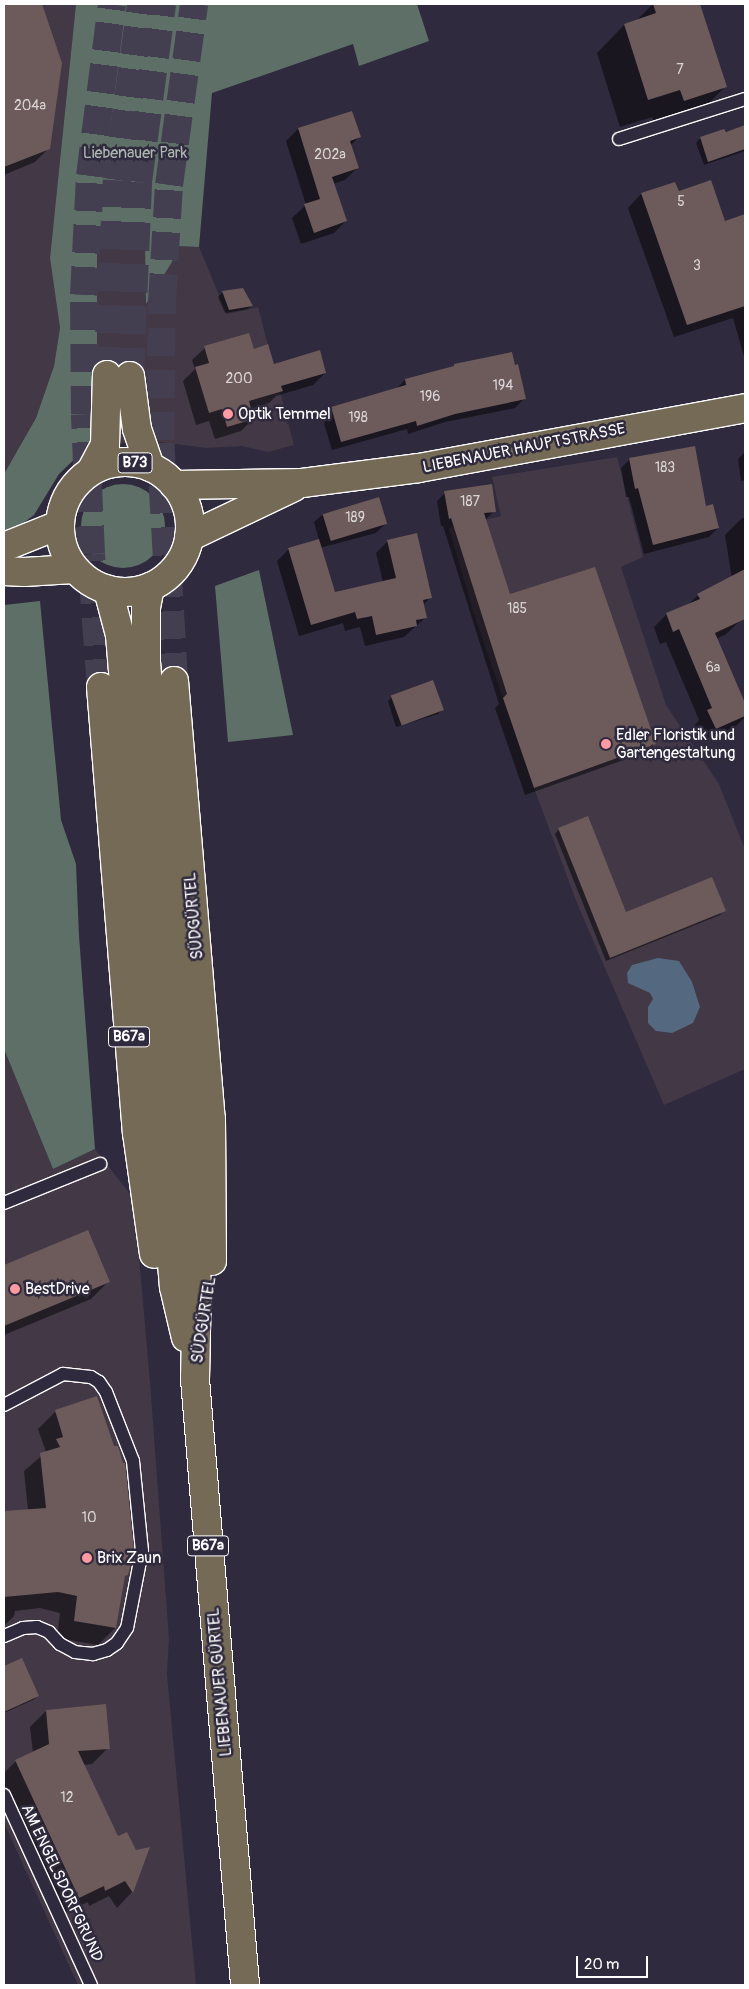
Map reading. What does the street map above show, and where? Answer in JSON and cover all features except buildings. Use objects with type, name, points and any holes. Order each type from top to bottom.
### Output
[{"type":"main road","points":[[91,471],[104,445],[118,375],[150,467]]},
{"type":"main road","name":"LIEBENAUER HAUPTSTRASSE","points":[[174,485],[302,483],[419,468],[745,408]]},
{"type":"main road","name":"B73","points":[[131,462],[150,467],[163,474],[174,485],[187,510],[188,537],[184,553],[176,568],[165,578],[150,587],[128,592],[108,590],[96,586],[74,569],[61,541],[59,525],[62,509],[69,492],[78,481],[91,471],[112,463],[131,462]]},
{"type":"main road","name":"LIEBENAUER HAUPTSTRASSE","points":[[188,537],[302,483]]},
{"type":"main road","points":[[4,546],[59,525]]},
{"type":"main road","points":[[4,571],[24,572],[74,569]]},
{"type":"main road","points":[[150,587],[146,607],[146,662],[197,1284],[195,1379]]},
{"type":"main road","points":[[108,590],[120,635],[174,1287],[195,1379]]},
{"type":"main road","name":"SÜDGÜRTEL","points":[[174,681],[211,1119],[212,1281],[195,1379]]},
{"type":"main road","name":"SÜDGÜRTEL","points":[[101,687],[137,1133],[159,1290],[195,1379]]},
{"type":"main road","name":"LIEBENAUER GÜRTEL","points":[[195,1379],[246,1985]]},
{"type":"lane","points":[[618,139],[745,99]]},
{"type":"lane","points":[[4,1203],[100,1164]]},
{"type":"lane","points":[[4,1405],[63,1374],[90,1377],[98,1382],[106,1392],[133,1461],[142,1550],[127,1628],[117,1643],[107,1650],[93,1654],[75,1652],[60,1644],[50,1632],[37,1627],[23,1628],[4,1636]]},
{"type":"lane","name":"AM ENGELSDORFGRUND","points":[[4,1795],[91,1985]]},
{"type":"shaded area","points":[[4,4],[76,4],[50,258],[60,328],[54,366],[36,418],[4,474]]},
{"type":"shaded area","points":[[97,241],[199,247],[227,314],[258,307],[294,445],[268,452],[242,446],[206,448],[153,441],[88,446],[96,384]]},
{"type":"shaded area","name":"Edler Floristik und Gartengestaltung","points":[[617,457],[643,557],[621,567],[666,705],[719,784],[745,849],[745,1069],[664,1105],[577,903],[534,788],[474,614],[449,528],[501,516],[492,477]]},
{"type":"shaded area","points":[[4,1049],[53,1169],[95,1149],[134,1199],[169,1639],[167,1674],[196,1985],[78,1985],[4,1823]]},
{"type":"green space","name":"Liebenauer Park","points":[[76,4],[417,4],[429,41],[359,66],[353,44],[212,93],[199,247],[178,246],[175,257],[146,304],[145,244],[97,241],[97,425],[88,446],[59,474],[34,515],[11,532],[4,530],[4,474],[36,418],[54,366],[60,328],[50,258]]},
{"type":"green space","points":[[123,484],[139,487],[158,503],[162,510],[165,526],[162,542],[146,561],[139,565],[123,568],[107,565],[88,549],[84,542],[81,526],[84,510],[100,491],[107,487]]},
{"type":"green space","points":[[259,570],[293,735],[228,742],[215,586]]},
{"type":"green space","points":[[40,601],[61,820],[76,864],[79,936],[95,1149],[53,1169],[4,1049],[4,605]]},
{"type":"water","points":[[658,958],[679,961],[692,982],[700,1007],[693,1023],[672,1033],[656,1031],[648,1023],[648,1007],[653,999],[650,993],[628,983],[627,973],[632,965]]},
{"type":"tunnel","points":[[101,687],[91,554],[85,414],[84,295],[90,176],[112,4]]},
{"type":"tunnel","points":[[107,375],[117,180],[141,4]]},
{"type":"tunnel","points":[[130,376],[138,182],[162,4]]},
{"type":"tunnel","points":[[174,681],[160,440],[162,302],[169,185],[194,4]]},
{"type":"place","name":"Optik Temmel","points":[[228,414]]},
{"type":"place","name":"Edler Floristik und Gartengestaltung","points":[[606,744]]},
{"type":"place","name":"BestDrive","points":[[15,1289]]},
{"type":"place","name":"Brix Zaun","points":[[87,1558]]}]
